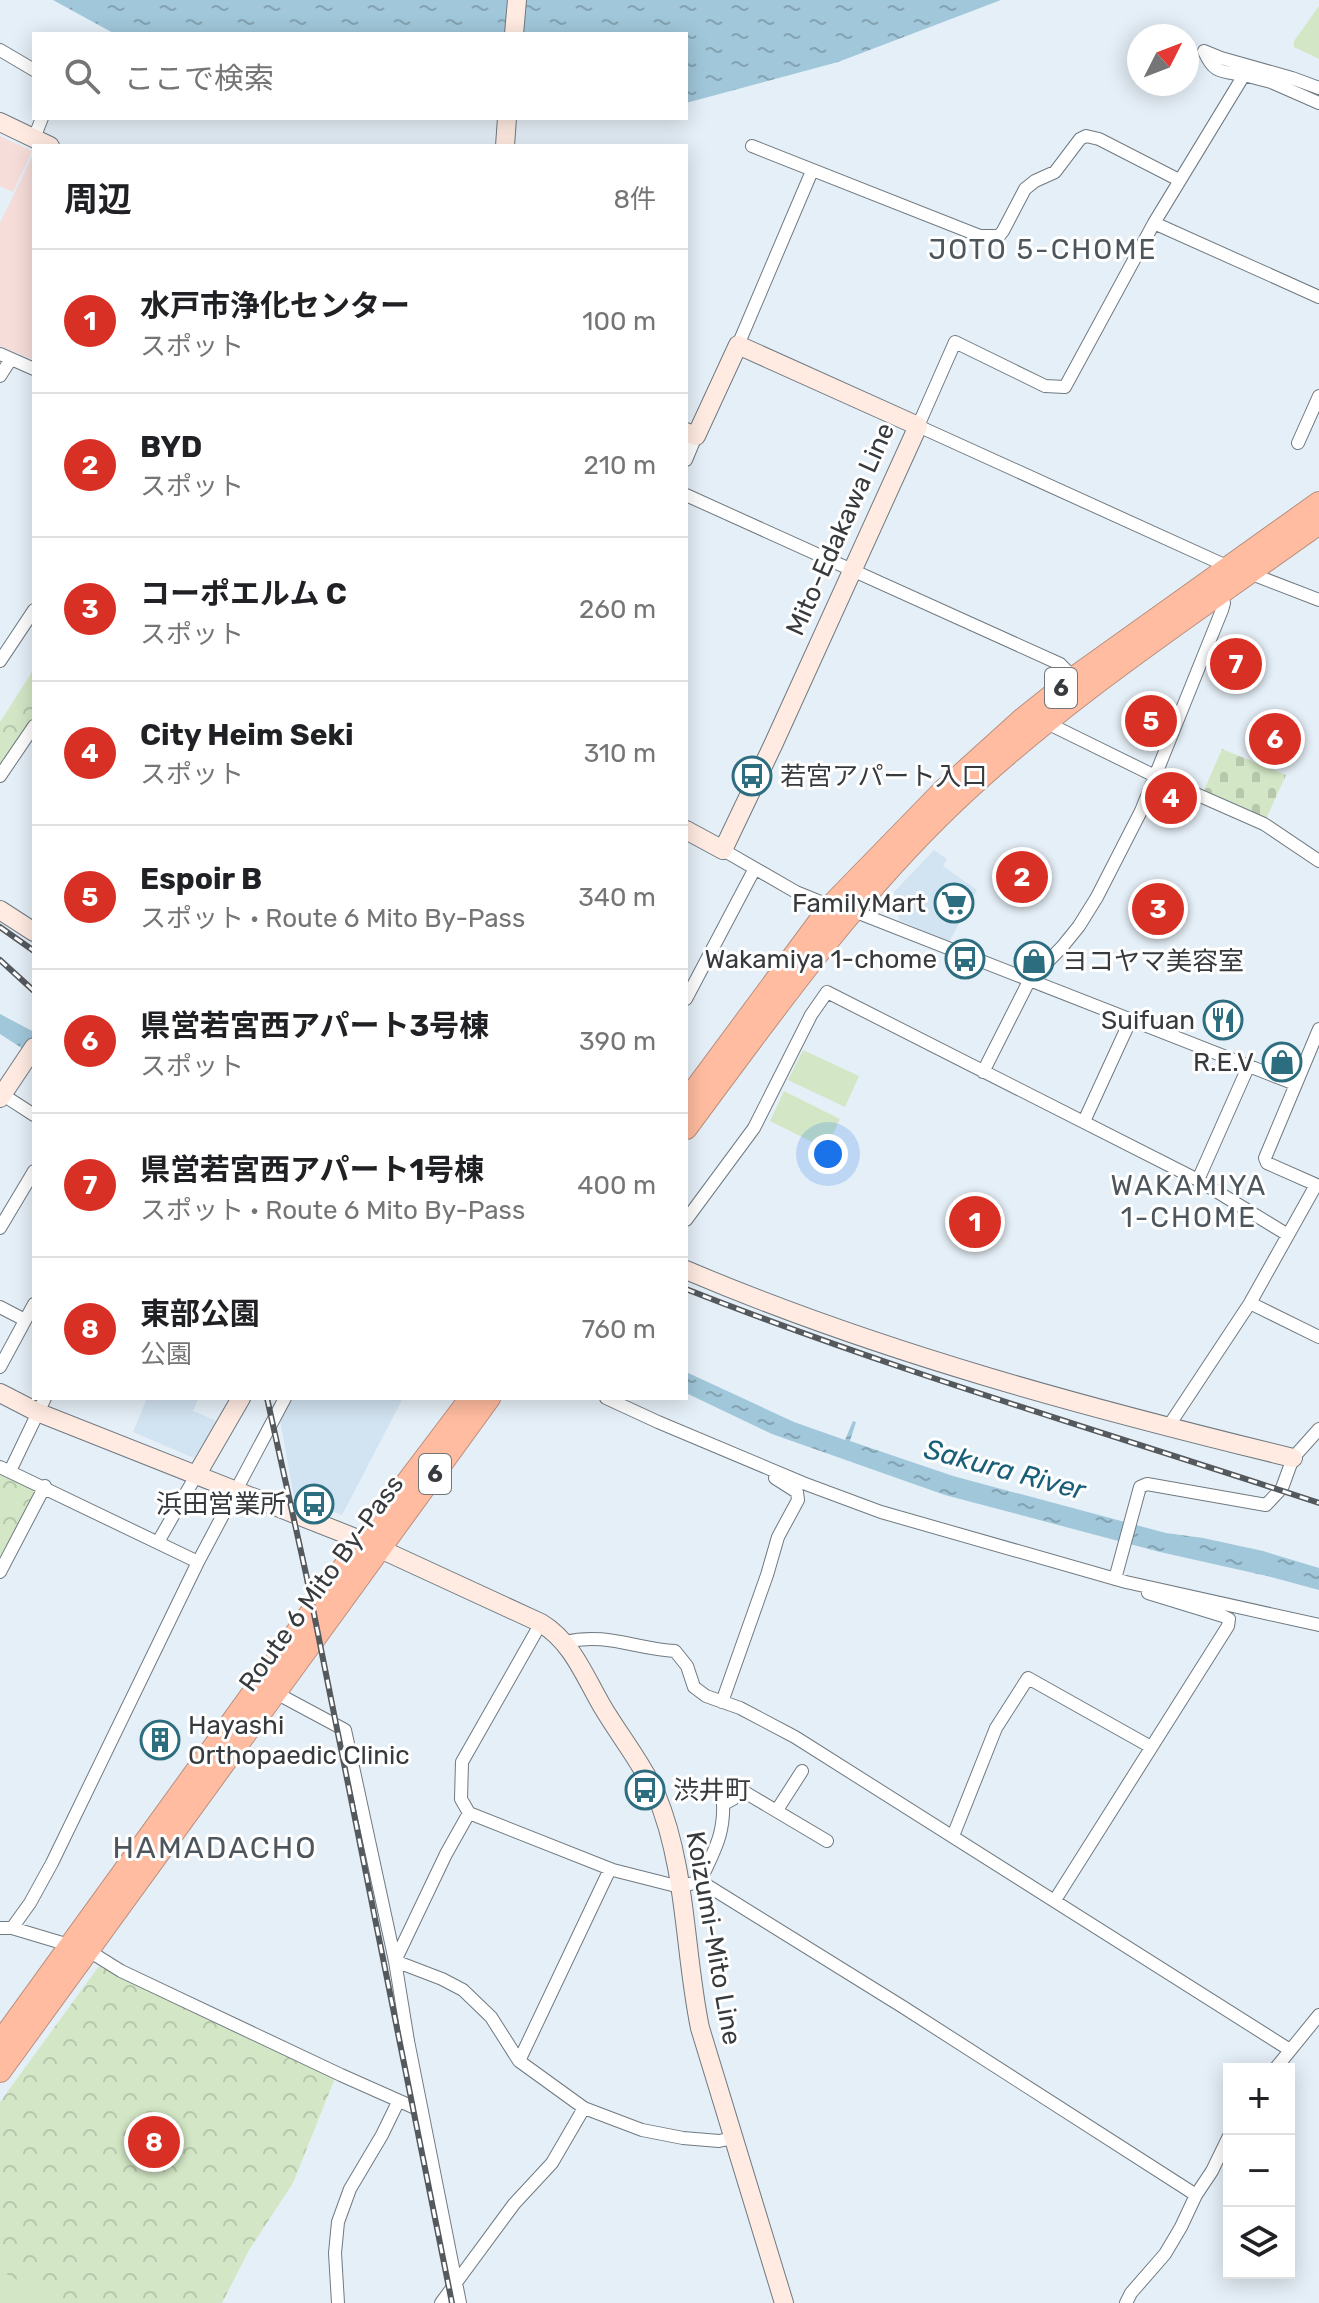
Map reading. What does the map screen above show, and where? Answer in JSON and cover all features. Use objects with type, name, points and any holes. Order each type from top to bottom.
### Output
[{"type":"highway","name":"6","points":[[688,1125],[801,973],[899,857],[954,802],[1045,722],[1219,594],[1319,503]]},
{"type":"highway","name":"6","points":[[688,1099],[831,906],[942,792],[1024,718],[1074,678],[1319,523]]},
{"type":"highway","name":"Route 6 Mito By-Pass","points":[[0,2043],[80,1948],[276,1693],[470,1400]]},
{"type":"highway","name":"Route 6 Mito By-Pass","points":[[0,2071],[80,1948],[372,1545],[487,1400]]},
{"type":"main road","points":[[514,32],[517,0]]},
{"type":"main road","points":[[505,144],[507,120]]},
{"type":"main road","points":[[0,122],[42,142]]},
{"type":"main road","points":[[691,434],[738,345]]},
{"type":"main road","name":"Mito-Edakawa Line","points":[[723,850],[918,426],[738,345]]},
{"type":"main road","points":[[688,831],[723,850]]},
{"type":"main road","points":[[0,910],[32,931]]},
{"type":"main road","points":[[3,1091],[32,1050]]},
{"type":"main road","points":[[688,1271],[872,1340],[1073,1402],[1293,1458]]},
{"type":"main road","name":"Koizumi-Mito Line","points":[[0,1393],[41,1405],[237,1491],[372,1545],[541,1623],[565,1642],[654,1791],[669,1830],[700,2028],[784,2303]]},
{"type":"main road","points":[[197,1474],[238,1400]]},
{"type":"street","points":[[0,50],[32,69]]},
{"type":"street","points":[[1319,88],[1204,51],[1210,65],[1219,70],[1271,82],[1319,103]]},
{"type":"street","points":[[1244,75],[1154,223],[1065,387],[1045,386],[955,342],[918,426],[1102,508],[1238,574],[1319,600]]},
{"type":"street","points":[[42,120],[42,142]]},
{"type":"street","points":[[752,146],[980,236],[999,236],[1025,189],[1055,172],[1080,139],[1086,136],[1099,139],[1179,180]]},
{"type":"street","points":[[738,345],[812,171]]},
{"type":"street","points":[[1154,223],[1319,297]]},
{"type":"street","points":[[0,376],[6,357],[32,368]]},
{"type":"street","points":[[1298,443],[1319,396]]},
{"type":"street","points":[[688,496],[1060,664],[1074,678]]},
{"type":"street","points":[[983,1072],[1029,981],[1062,947],[1097,897],[1141,811],[1222,610],[1224,603],[1219,594]]},
{"type":"street","points":[[0,661],[32,613]]},
{"type":"street","points":[[1045,722],[1155,776],[1264,824],[1319,861]]},
{"type":"street","points":[[0,776],[32,729]]},
{"type":"street","points":[[723,850],[796,892],[831,906],[854,911],[1295,1084]]},
{"type":"street","points":[[688,995],[754,870]]},
{"type":"street","points":[[688,1217],[754,1128],[811,1015],[827,992],[1198,1180],[1288,1235]]},
{"type":"street","points":[[1086,1117],[1131,1019]]},
{"type":"street","points":[[1168,1427],[1250,1303],[1318,1186],[1267,1163],[1265,1158],[1319,1029]]},
{"type":"street","points":[[1198,1180],[1249,1065]]},
{"type":"street","points":[[3,1091],[32,1113]]},
{"type":"street","points":[[0,1228],[32,1174]]},
{"type":"street","points":[[1250,1303],[1319,1337]]},
{"type":"street","points":[[0,1307],[25,1320]]},
{"type":"street","points":[[0,1367],[32,1308]]},
{"type":"street","points":[[284,1400],[198,1562],[52,1863],[30,1903],[6,1928],[80,1948],[121,1971],[422,2111]]},
{"type":"street","points":[[610,1400],[761,1465],[881,1512],[1119,1578],[1319,1625]]},
{"type":"street","points":[[41,1405],[5,1469],[198,1562]]},
{"type":"street","points":[[1119,1578],[1140,1487],[1147,1484],[1266,1505],[1282,1488],[1293,1458],[1319,1429]]},
{"type":"street","points":[[722,1702],[778,1537],[798,1500],[797,1492],[761,1465]]},
{"type":"street","points":[[158,1542],[197,1474]]},
{"type":"street","points":[[0,1572],[45,1486]]},
{"type":"street","points":[[1055,1900],[1228,1626],[1229,1619],[1223,1616],[1158,1597],[1119,1578]]},
{"type":"street","points":[[541,1623],[462,1762],[461,1799],[469,1813],[610,1869],[680,1887],[700,1881],[1196,2195]]},
{"type":"street","points":[[565,1642],[582,1638],[624,1641],[675,1651],[687,1666],[694,1687],[706,1696],[740,1708],[795,1737],[1290,2050]]},
{"type":"street","points":[[953,1836],[996,1728],[1028,1678],[1151,1747]]},
{"type":"street","points":[[276,1693],[345,1730],[395,1961],[460,2303]]},
{"type":"street","points":[[777,1810],[802,1771]]},
{"type":"street","points":[[700,1881],[722,1831],[723,1798],[733,1799],[741,1790],[827,1841]]},
{"type":"street","points":[[395,1961],[469,1813]]},
{"type":"street","points":[[519,2061],[610,1869]]},
{"type":"street","points":[[395,1961],[463,1990],[491,2017],[519,2061],[584,2108],[642,2130],[719,2141],[733,2138]]},
{"type":"street","points":[[1280,2063],[1319,2015]]},
{"type":"street","points":[[338,2303],[335,2253],[338,2222],[350,2189],[398,2102]]},
{"type":"street","points":[[441,2303],[514,2204],[552,2163],[584,2108]]},
{"type":"street","points":[[1126,2303],[1165,2254],[1223,2148]]},
{"type":"shaded area","points":[[0,136],[32,151],[13,192],[0,186]]},
{"type":"shaded area","points":[[32,157],[32,359],[0,346],[0,223]]},
{"type":"shaded area","points":[[934,850],[947,859],[943,866],[977,890],[949,942],[899,920],[894,892]]},
{"type":"shaded area","points":[[146,1400],[198,1400],[193,1411],[217,1421],[194,1458],[133,1432]]},
{"type":"shaded area","points":[[286,1400],[402,1400],[342,1515],[294,1497],[279,1414]]},
{"type":"green space","points":[[1319,6],[1319,59],[1294,47],[1294,41]]},
{"type":"green space","points":[[32,672],[32,718],[0,766],[0,722]]},
{"type":"green space","points":[[1222,749],[1286,775],[1266,819],[1204,790]]},
{"type":"green space","points":[[803,1050],[859,1076],[845,1107],[788,1080]]},
{"type":"green space","points":[[784,1091],[840,1119],[826,1149],[770,1121]]},
{"type":"green space","points":[[0,1474],[9,1479],[13,1475],[36,1490],[0,1561]]},
{"type":"green space","points":[[99,1966],[335,2078],[293,2183],[249,2250],[222,2303],[0,2303],[0,2102]]},
{"type":"green space","points":[[3,2272],[58,2303],[0,2303],[0,2277]]},
{"type":"water","points":[[53,0],[1001,0],[838,62],[688,102],[688,32],[111,32]]},
{"type":"water","points":[[0,1014],[32,1031],[32,1055],[0,1034]]},
{"type":"water","points":[[688,1373],[794,1422],[845,1440],[853,1421],[856,1422],[850,1441],[953,1476],[1166,1533],[1263,1551],[1319,1568],[1319,1590],[945,1495],[772,1434],[688,1394]]},
{"type":"railway","points":[[0,927],[32,950]]},
{"type":"railway","points":[[0,960],[32,989]]},
{"type":"railway","points":[[688,1290],[922,1374],[1319,1503]]},
{"type":"railway","points":[[267,1400],[306,1574],[452,2303]]},
{"type":"place","name":"県営若宮西アパート1号棟","points":[[1236,664]]},
{"type":"place","name":"Espoir B","points":[[1151,721]]},
{"type":"place","name":"県営若宮西アパート3号棟","points":[[1275,739]]},
{"type":"place","name":"若宮アパート入口","points":[[752,776]]},
{"type":"place","name":"City Heim Seki","points":[[1171,798]]},
{"type":"place","name":"BYD","points":[[1022,877]]},
{"type":"place","name":"FamilyMart","points":[[954,903]]},
{"type":"place","name":"コーポエルム C","points":[[1158,909]]},
{"type":"place","name":"Wakamiya 1-chome","points":[[965,959]]},
{"type":"place","name":"ヨコヤマ美容室","points":[[1034,961]]},
{"type":"place","name":"Suifuan","points":[[1223,1020]]},
{"type":"place","name":"R.E.V","points":[[1282,1062]]},
{"type":"place","name":"水戸市浄化センター","points":[[975,1222]]},
{"type":"place","name":"浜田営業所","points":[[314,1504]]},
{"type":"place","name":"Hayashi Orthopaedic Clinic","points":[[160,1740]]},
{"type":"place","name":"渋井町","points":[[645,1790]]},
{"type":"place","name":"東部公園","points":[[154,2142]]},
{"type":"district","name":"JOTO 5-CHOME","points":[[1043,249]]},
{"type":"district","name":"WAKAMIYA 1-CHOME","points":[[1189,1201]]},
{"type":"district","name":"HAMADACHO","points":[[215,1848]]},
{"type":"water label","name":"Sakura River","points":[[1005,1469]]}]
